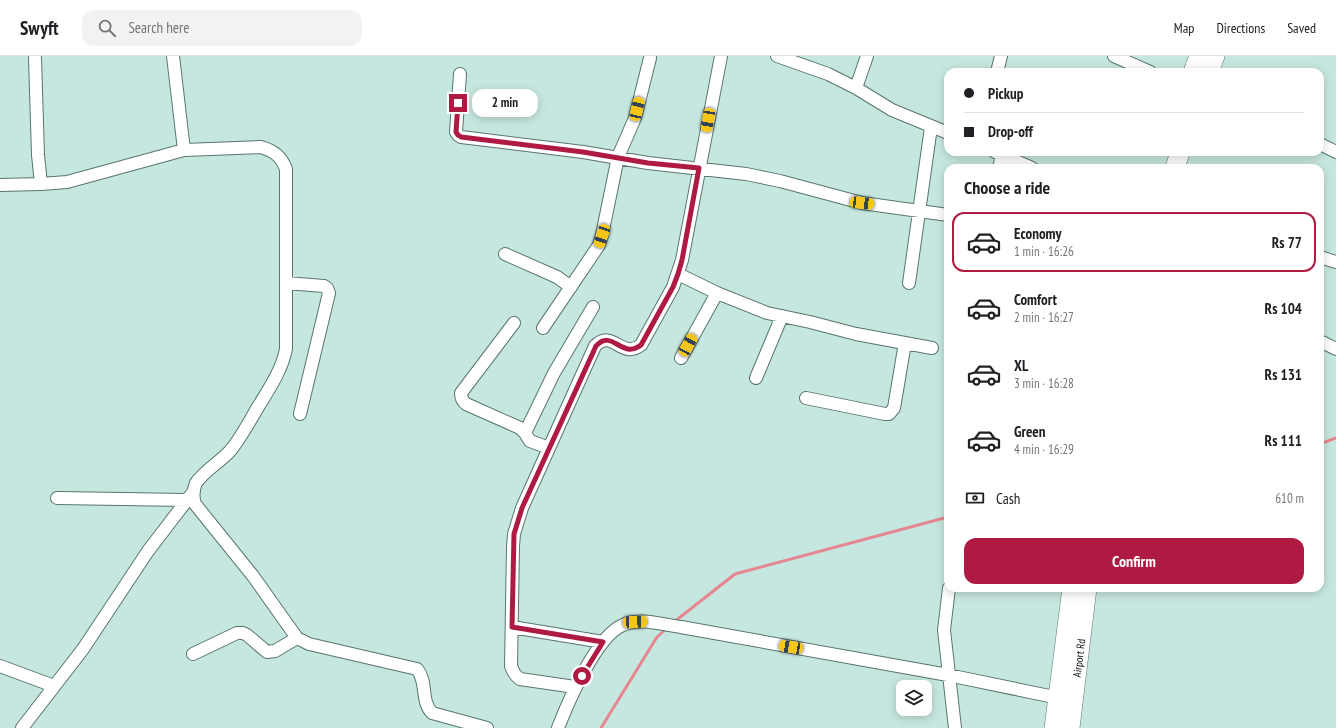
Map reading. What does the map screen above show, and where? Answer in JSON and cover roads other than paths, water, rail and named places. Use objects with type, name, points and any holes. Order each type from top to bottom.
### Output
[{"type":"main road","points":[[1194,68],[1199,56]]},
{"type":"main road","points":[[1210,68],[1215,56]]},
{"type":"main road","points":[[1054,728],[1066,699],[1072,592]]},
{"type":"main road","name":"Airport Rd","points":[[1070,728],[1066,699],[1086,592]]},
{"type":"street","points":[[172,56],[184,150]]},
{"type":"street","points":[[575,687],[520,679],[514,673],[511,666],[514,534],[522,508],[596,346],[605,340],[628,350],[633,350],[641,345],[673,287],[682,260],[721,56]]},
{"type":"street","points":[[777,56],[828,74],[856,88],[892,110],[944,132]]},
{"type":"street","points":[[856,88],[867,56]]},
{"type":"street","points":[[998,68],[1000,56]]},
{"type":"street","points":[[1114,56],[1141,68]]},
{"type":"street","points":[[35,58],[38,156],[41,184]]},
{"type":"street","points":[[543,328],[599,245],[618,157],[635,118],[650,58]]},
{"type":"street","points":[[460,74],[456,132],[461,137],[583,152],[648,163],[760,176],[862,203],[944,215]]},
{"type":"street","points":[[909,283],[931,127]]},
{"type":"street","points":[[1324,146],[1336,152]]},
{"type":"street","points":[[0,185],[67,182],[184,150],[261,147],[278,154],[286,169],[286,349],[284,360],[238,441],[229,452],[196,483],[190,495],[148,551],[83,649],[22,728]]},
{"type":"street","points":[[1004,156],[1023,164]]},
{"type":"street","points":[[505,254],[557,277],[571,287]]},
{"type":"street","points":[[1324,258],[1336,262]]},
{"type":"street","points":[[678,274],[717,293],[759,310],[849,333],[932,348]]},
{"type":"street","points":[[286,284],[324,286],[329,292],[300,414]]},
{"type":"street","points":[[681,358],[717,293]]},
{"type":"street","points":[[525,433],[554,373],[592,307]]},
{"type":"street","points":[[756,378],[782,316]]},
{"type":"street","points":[[514,323],[461,394],[461,397],[463,402],[466,404],[520,428],[530,441],[549,448]]},
{"type":"street","points":[[806,398],[889,414],[894,408],[905,343]]},
{"type":"street","points":[[1324,343],[1336,348]]},
{"type":"street","points":[[57,498],[190,495]]},
{"type":"street","points":[[190,495],[200,511],[253,576],[297,638],[310,644],[416,669],[421,673],[425,703],[432,713],[487,728]]},
{"type":"street","points":[[949,592],[944,630],[955,728]]},
{"type":"street","points":[[558,728],[575,687],[603,642],[622,625],[635,622],[681,627],[948,675],[1066,699]]},
{"type":"street","points":[[512,627],[603,642]]},
{"type":"street","points":[[193,654],[237,633],[247,635],[267,652],[275,651],[297,638]]},
{"type":"street","points":[[0,666],[54,686]]},
{"type":"waterway","points":[[1324,442],[1336,438]]},
{"type":"waterway","points":[[674,622],[735,574],[944,518]]},
{"type":"waterway","points":[[601,728],[657,637],[667,628]]}]
